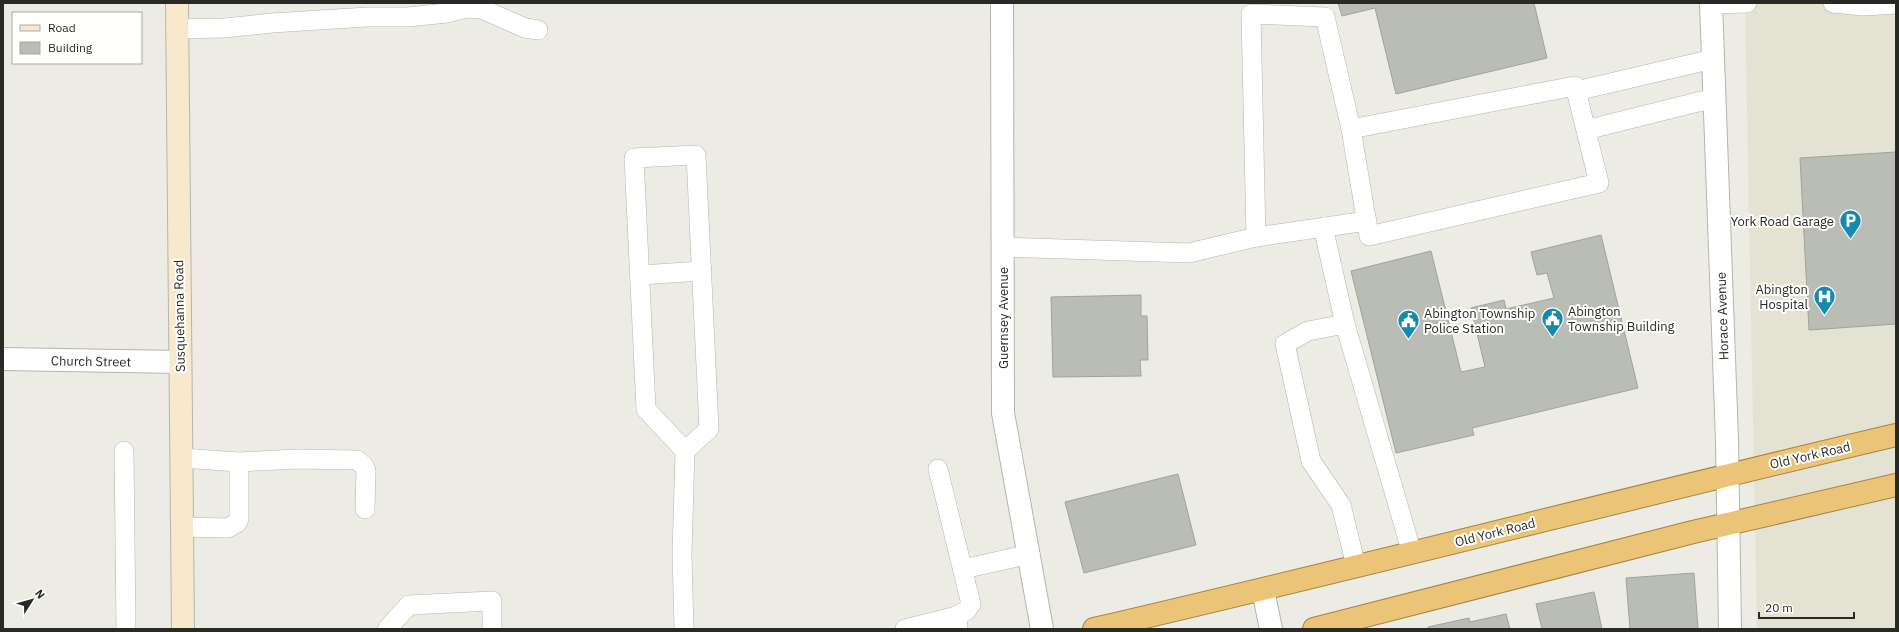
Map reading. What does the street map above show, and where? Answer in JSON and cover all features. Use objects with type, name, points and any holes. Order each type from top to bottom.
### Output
[{"type":"highway","name":"Old York Road","points":[[1094,629],[1263,590],[1728,474],[1896,435]]},
{"type":"highway","points":[[1314,629],[1727,524],[1896,485]]},
{"type":"main road","name":"Susquehanna Road","points":[[177,3],[176,29],[183,629]]},
{"type":"street","name":"Guernsey Avenue","points":[[1002,3],[1003,413],[1030,554],[1042,629]]},
{"type":"street","name":"Horace Avenue","points":[[1711,3],[1728,474],[1727,524],[1730,629]]},
{"type":"street","name":"Church Street","points":[[3,359],[180,362]]},
{"type":"street","points":[[1263,590],[1271,629]]},
{"type":"lane","points":[[1711,3],[1747,3]]},
{"type":"lane","points":[[1833,3],[1863,6],[1896,4]]},
{"type":"lane","points":[[176,29],[225,28],[272,23],[367,17],[408,17],[447,13],[467,8],[482,9],[525,28],[538,30]]},
{"type":"lane","points":[[1256,237],[1251,14],[1325,18],[1351,129],[1369,236],[1599,183],[1575,86],[1351,129]]},
{"type":"lane","points":[[1576,91],[1713,59]]},
{"type":"lane","points":[[1586,130],[1714,98]]},
{"type":"lane","points":[[684,629],[682,554],[685,451],[646,409],[634,158],[696,155],[709,429],[685,451]]},
{"type":"lane","points":[[1002,247],[1189,253],[1256,237],[1366,221]]},
{"type":"lane","points":[[1323,227],[1345,324],[1412,553]]},
{"type":"lane","points":[[640,275],[702,271]]},
{"type":"lane","points":[[1345,324],[1308,330],[1285,344],[1311,461],[1341,505],[1356,566]]},
{"type":"lane","points":[[124,451],[126,629]]},
{"type":"lane","points":[[181,458],[239,462],[320,459],[357,460],[366,470],[365,509]]},
{"type":"lane","points":[[182,527],[228,528],[237,523],[239,518],[239,462]]},
{"type":"lane","points":[[905,629],[958,622],[971,604],[938,469]]},
{"type":"lane","points":[[963,569],[1030,554]]},
{"type":"lane","points":[[387,629],[409,605],[492,601],[492,629]]},
{"type":"shaded area","name":"Abington Hospital","points":[[1745,3],[1896,3],[1896,629],[1757,629]]},
{"type":"building","points":[[1338,3],[1534,3],[1547,58],[1396,94],[1375,8],[1342,16]]},
{"type":"building","name":"York Road Garage","points":[[1896,152],[1896,324],[1809,330],[1800,158]]},
{"type":"building","name":"Abington Township Building","points":[[1601,235],[1638,388],[1472,428],[1474,435],[1396,453],[1351,271],[1431,251],[1461,372],[1485,367],[1471,308],[1504,300],[1506,309],[1554,298],[1547,273],[1537,275],[1531,252]]},
{"type":"building","points":[[1141,295],[1141,316],[1147,316],[1148,360],[1140,360],[1141,376],[1053,377],[1051,297]]},
{"type":"building","points":[[1178,474],[1196,545],[1084,573],[1065,502]]},
{"type":"building","points":[[1694,573],[1698,629],[1630,629],[1626,578]]},
{"type":"building","points":[[1594,592],[1602,629],[1542,629],[1536,604]]},
{"type":"building","points":[[1506,614],[1510,629],[1428,629],[1428,627],[1469,618],[1470,622]]},
{"type":"place","name":"York Road Garage","points":[[1850,240]]},
{"type":"place","name":"Abington Hospital","points":[[1824,316]]},
{"type":"place","name":"Abington Township Building","points":[[1552,338]]},
{"type":"place","name":"Abington Township Police Station","points":[[1408,340]]}]
